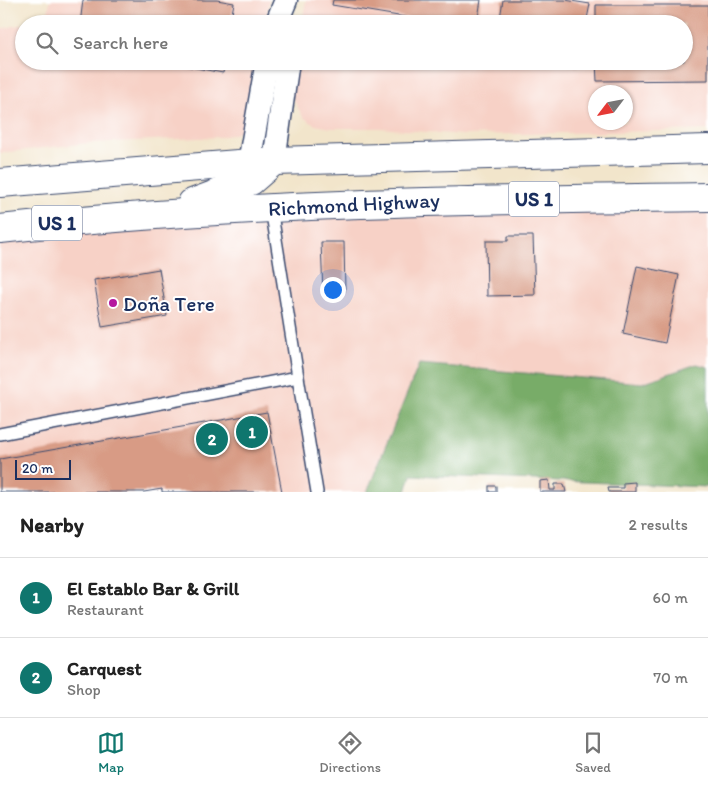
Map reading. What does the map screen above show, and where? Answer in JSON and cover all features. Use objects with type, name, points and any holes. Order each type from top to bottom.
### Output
[{"type":"main road","name":"Richmond Highway","points":[[0,183],[262,162],[708,149]]},
{"type":"main road","points":[[163,214],[244,185],[258,176],[262,162]]},
{"type":"main road","name":"Richmond Highway","points":[[0,228],[163,214],[316,204],[432,200],[708,196]]},
{"type":"street","points":[[280,15],[286,0]]},
{"type":"street","points":[[292,15],[293,0]]},
{"type":"street","points":[[262,162],[267,70]]},
{"type":"street","points":[[262,162],[286,70]]},
{"type":"lane","points":[[271,208],[317,492]]},
{"type":"lane","points":[[0,434],[298,377]]},
{"type":"shaded area","points":[[50,0],[269,0],[267,15],[48,15]]},
{"type":"shaded area","points":[[306,0],[708,0],[708,130],[464,135],[380,128],[331,128],[315,125],[303,117],[291,95],[294,70],[693,70],[693,15],[304,15]]},
{"type":"shaded area","points":[[15,26],[15,70],[258,70],[249,123],[238,133],[221,137],[89,143],[0,153],[0,29]]},
{"type":"shaded area","points":[[708,210],[708,367],[697,364],[642,383],[419,364],[367,492],[0,492],[0,230],[69,220]]},
{"type":"green space","points":[[419,364],[642,383],[697,364],[708,367],[708,487],[411,475],[406,492],[367,492]]},
{"type":"building","points":[[83,0],[217,0],[234,3],[232,15],[81,15]]},
{"type":"building","points":[[333,0],[481,0],[478,15],[393,15],[332,5]]},
{"type":"building","points":[[503,0],[565,0],[590,4],[588,15],[500,15]]},
{"type":"building","points":[[596,5],[708,5],[708,80],[597,81],[596,70],[693,70],[693,15],[596,15]]},
{"type":"building","points":[[207,70],[224,70],[223,73]]},
{"type":"building","points":[[508,236],[533,236],[535,295],[487,296],[486,241],[508,241]]},
{"type":"building","points":[[321,242],[344,242],[345,292],[323,293]]},
{"type":"building","points":[[637,266],[679,275],[665,343],[623,334]]},
{"type":"building","points":[[159,269],[167,316],[102,327],[94,280]]},
{"type":"building","points":[[267,412],[282,492],[162,492],[162,489],[144,492],[0,492],[0,459]]},
{"type":"building","points":[[549,480],[550,490],[555,490],[555,484],[564,484],[566,492],[540,492],[540,481]]},
{"type":"building","points":[[635,482],[635,492],[609,492],[608,488],[623,488],[623,483]]},
{"type":"building","points":[[489,486],[496,486],[496,492],[489,492]]},
{"type":"place","name":"Doña Tere","points":[[113,303]]},
{"type":"place","name":"El Establo Bar & Grill","points":[[252,432]]},
{"type":"place","name":"Carquest","points":[[212,439]]}]
